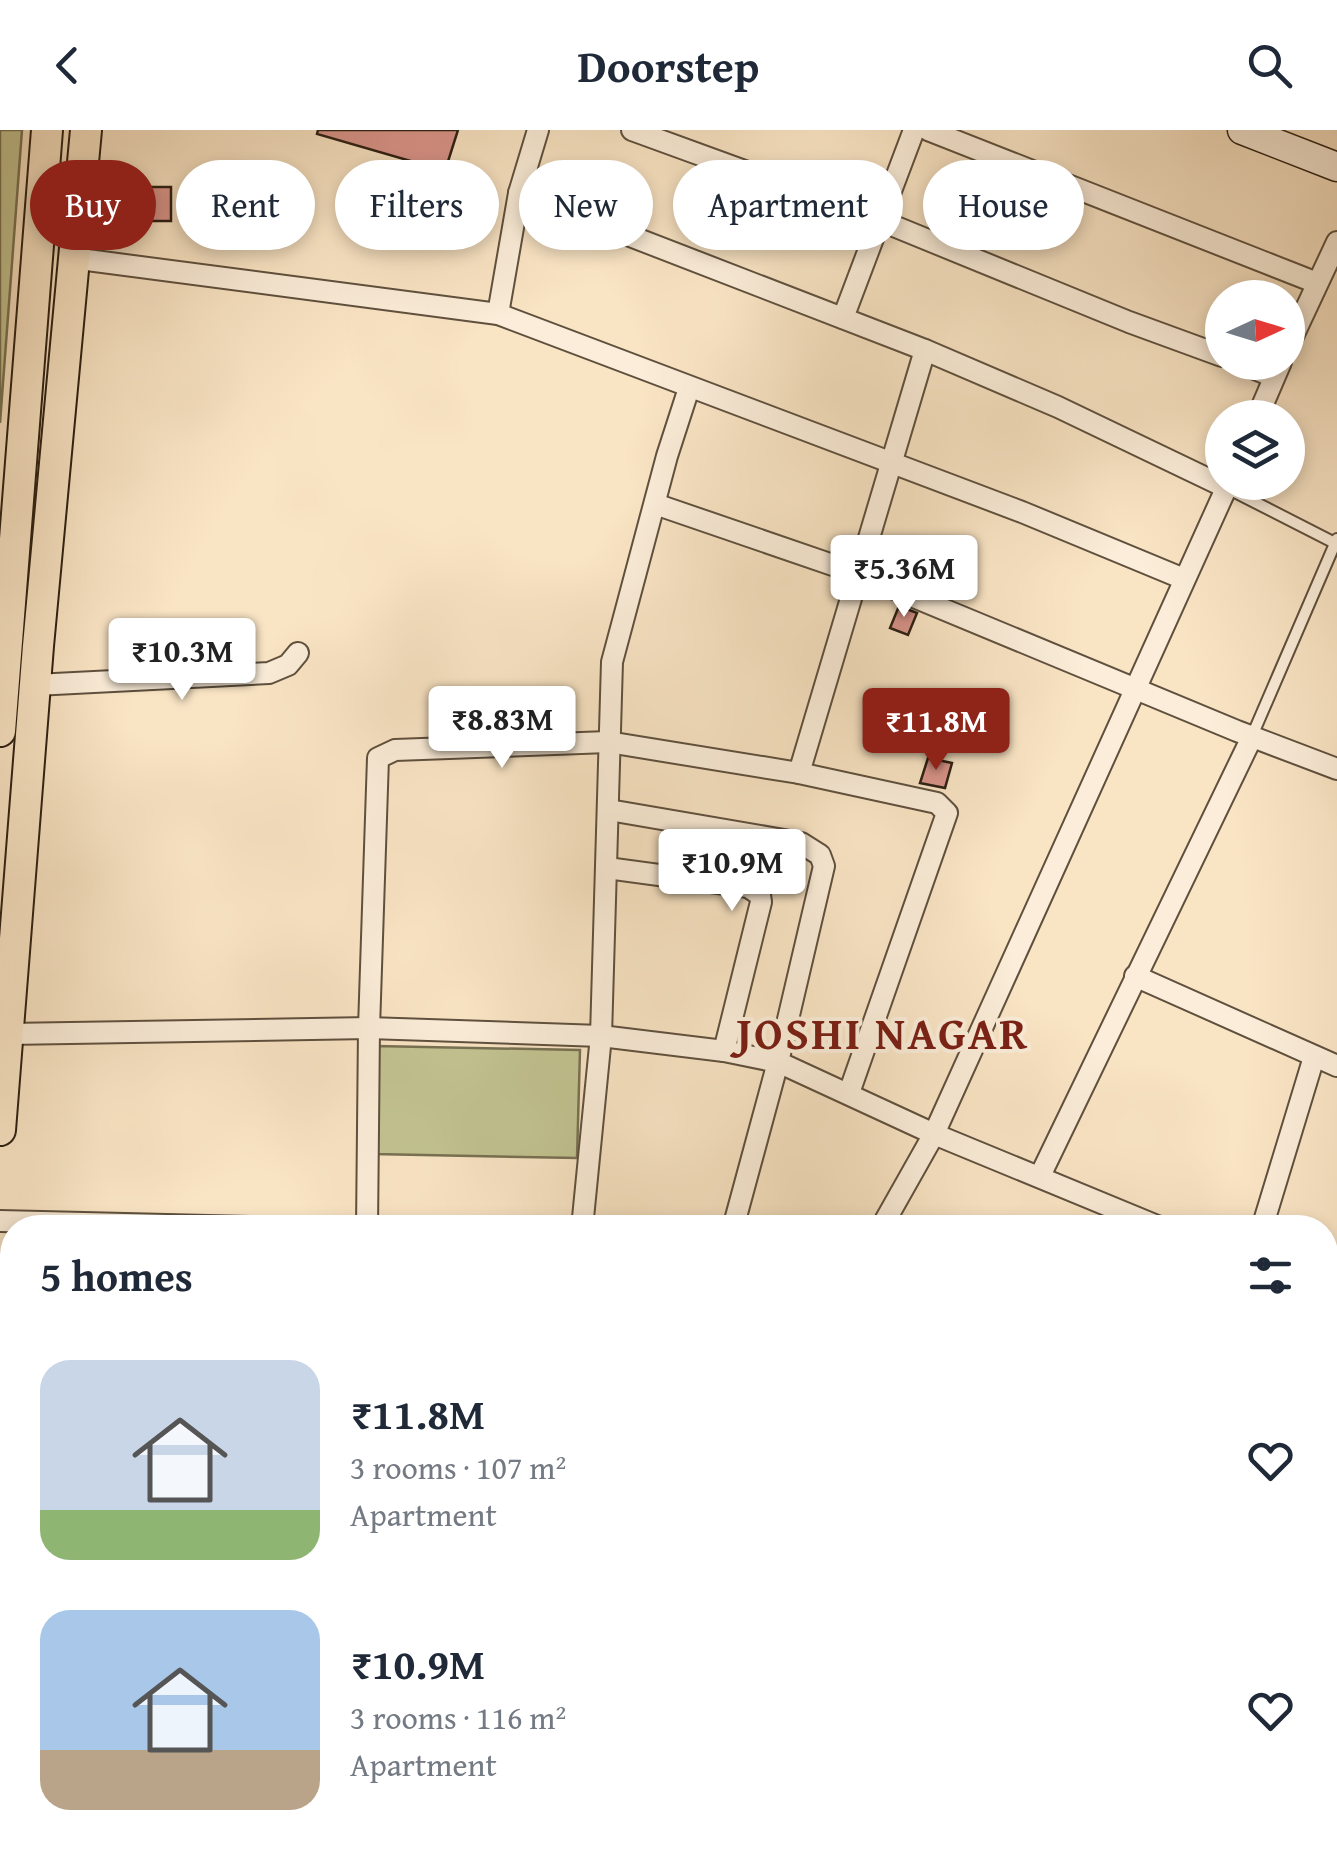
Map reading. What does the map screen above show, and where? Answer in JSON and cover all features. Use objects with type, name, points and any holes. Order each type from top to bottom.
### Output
[{"type":"main road","points":[[0,731],[47,130]]},
{"type":"main road","points":[[0,1130],[38,646],[86,130]]},
{"type":"street","points":[[498,314],[518,193],[538,130]]},
{"type":"street","points":[[632,130],[714,160]]},
{"type":"street","points":[[902,160],[914,130]]},
{"type":"street","points":[[928,130],[1317,283]]},
{"type":"street","points":[[1242,130],[1337,167]]},
{"type":"street","points":[[1290,130],[1337,150]]},
{"type":"street","points":[[518,193],[924,350],[1205,474]]},
{"type":"street","points":[[903,230],[1205,350]]},
{"type":"street","points":[[1305,309],[1337,242]]},
{"type":"street","points":[[843,318],[868,250]]},
{"type":"street","points":[[72,258],[498,314],[1022,512],[1184,579]]},
{"type":"street","points":[[799,773],[924,350]]},
{"type":"street","points":[[583,1215],[601,1036],[612,662],[689,388]]},
{"type":"street","points":[[888,1215],[934,1134],[1221,500]]},
{"type":"street","points":[[655,504],[856,573],[1337,769]]},
{"type":"street","points":[[7,642],[38,646]]},
{"type":"street","points":[[35,684],[269,673],[288,666],[298,653]]},
{"type":"street","points":[[1040,1176],[1252,737]]},
{"type":"street","points":[[368,1215],[369,1028],[378,758],[396,750],[608,742],[799,773],[938,802],[947,813],[849,1093]]},
{"type":"street","points":[[609,810],[801,843],[820,855],[824,866],[778,1062],[737,1215]]},
{"type":"street","points":[[607,868],[748,887],[760,895],[724,1050]]},
{"type":"street","points":[[1135,976],[1337,1066]]},
{"type":"street","points":[[8,1034],[369,1028],[601,1036],[724,1050],[778,1062],[934,1134],[1132,1215]]},
{"type":"street","points":[[1266,1215],[1314,1056]]},
{"type":"lane","points":[[1252,737],[1336,542],[1256,500]]},
{"type":"green space","points":[[0,130],[22,130],[0,423]]},
{"type":"green space","points":[[376,1046],[580,1050],[577,1158],[374,1154]]},
{"type":"building","points":[[318,130],[458,130],[448,160],[407,160],[317,134]]},
{"type":"building","points":[[156,187],[171,187],[171,221],[156,221]]},
{"type":"building","points":[[899,606],[917,613],[908,635],[890,628]]},
{"type":"building","points":[[928,758],[952,763],[945,788],[920,783]]},
{"type":"district","name":"JOSHI NAGAR","points":[[883,1032]]}]
